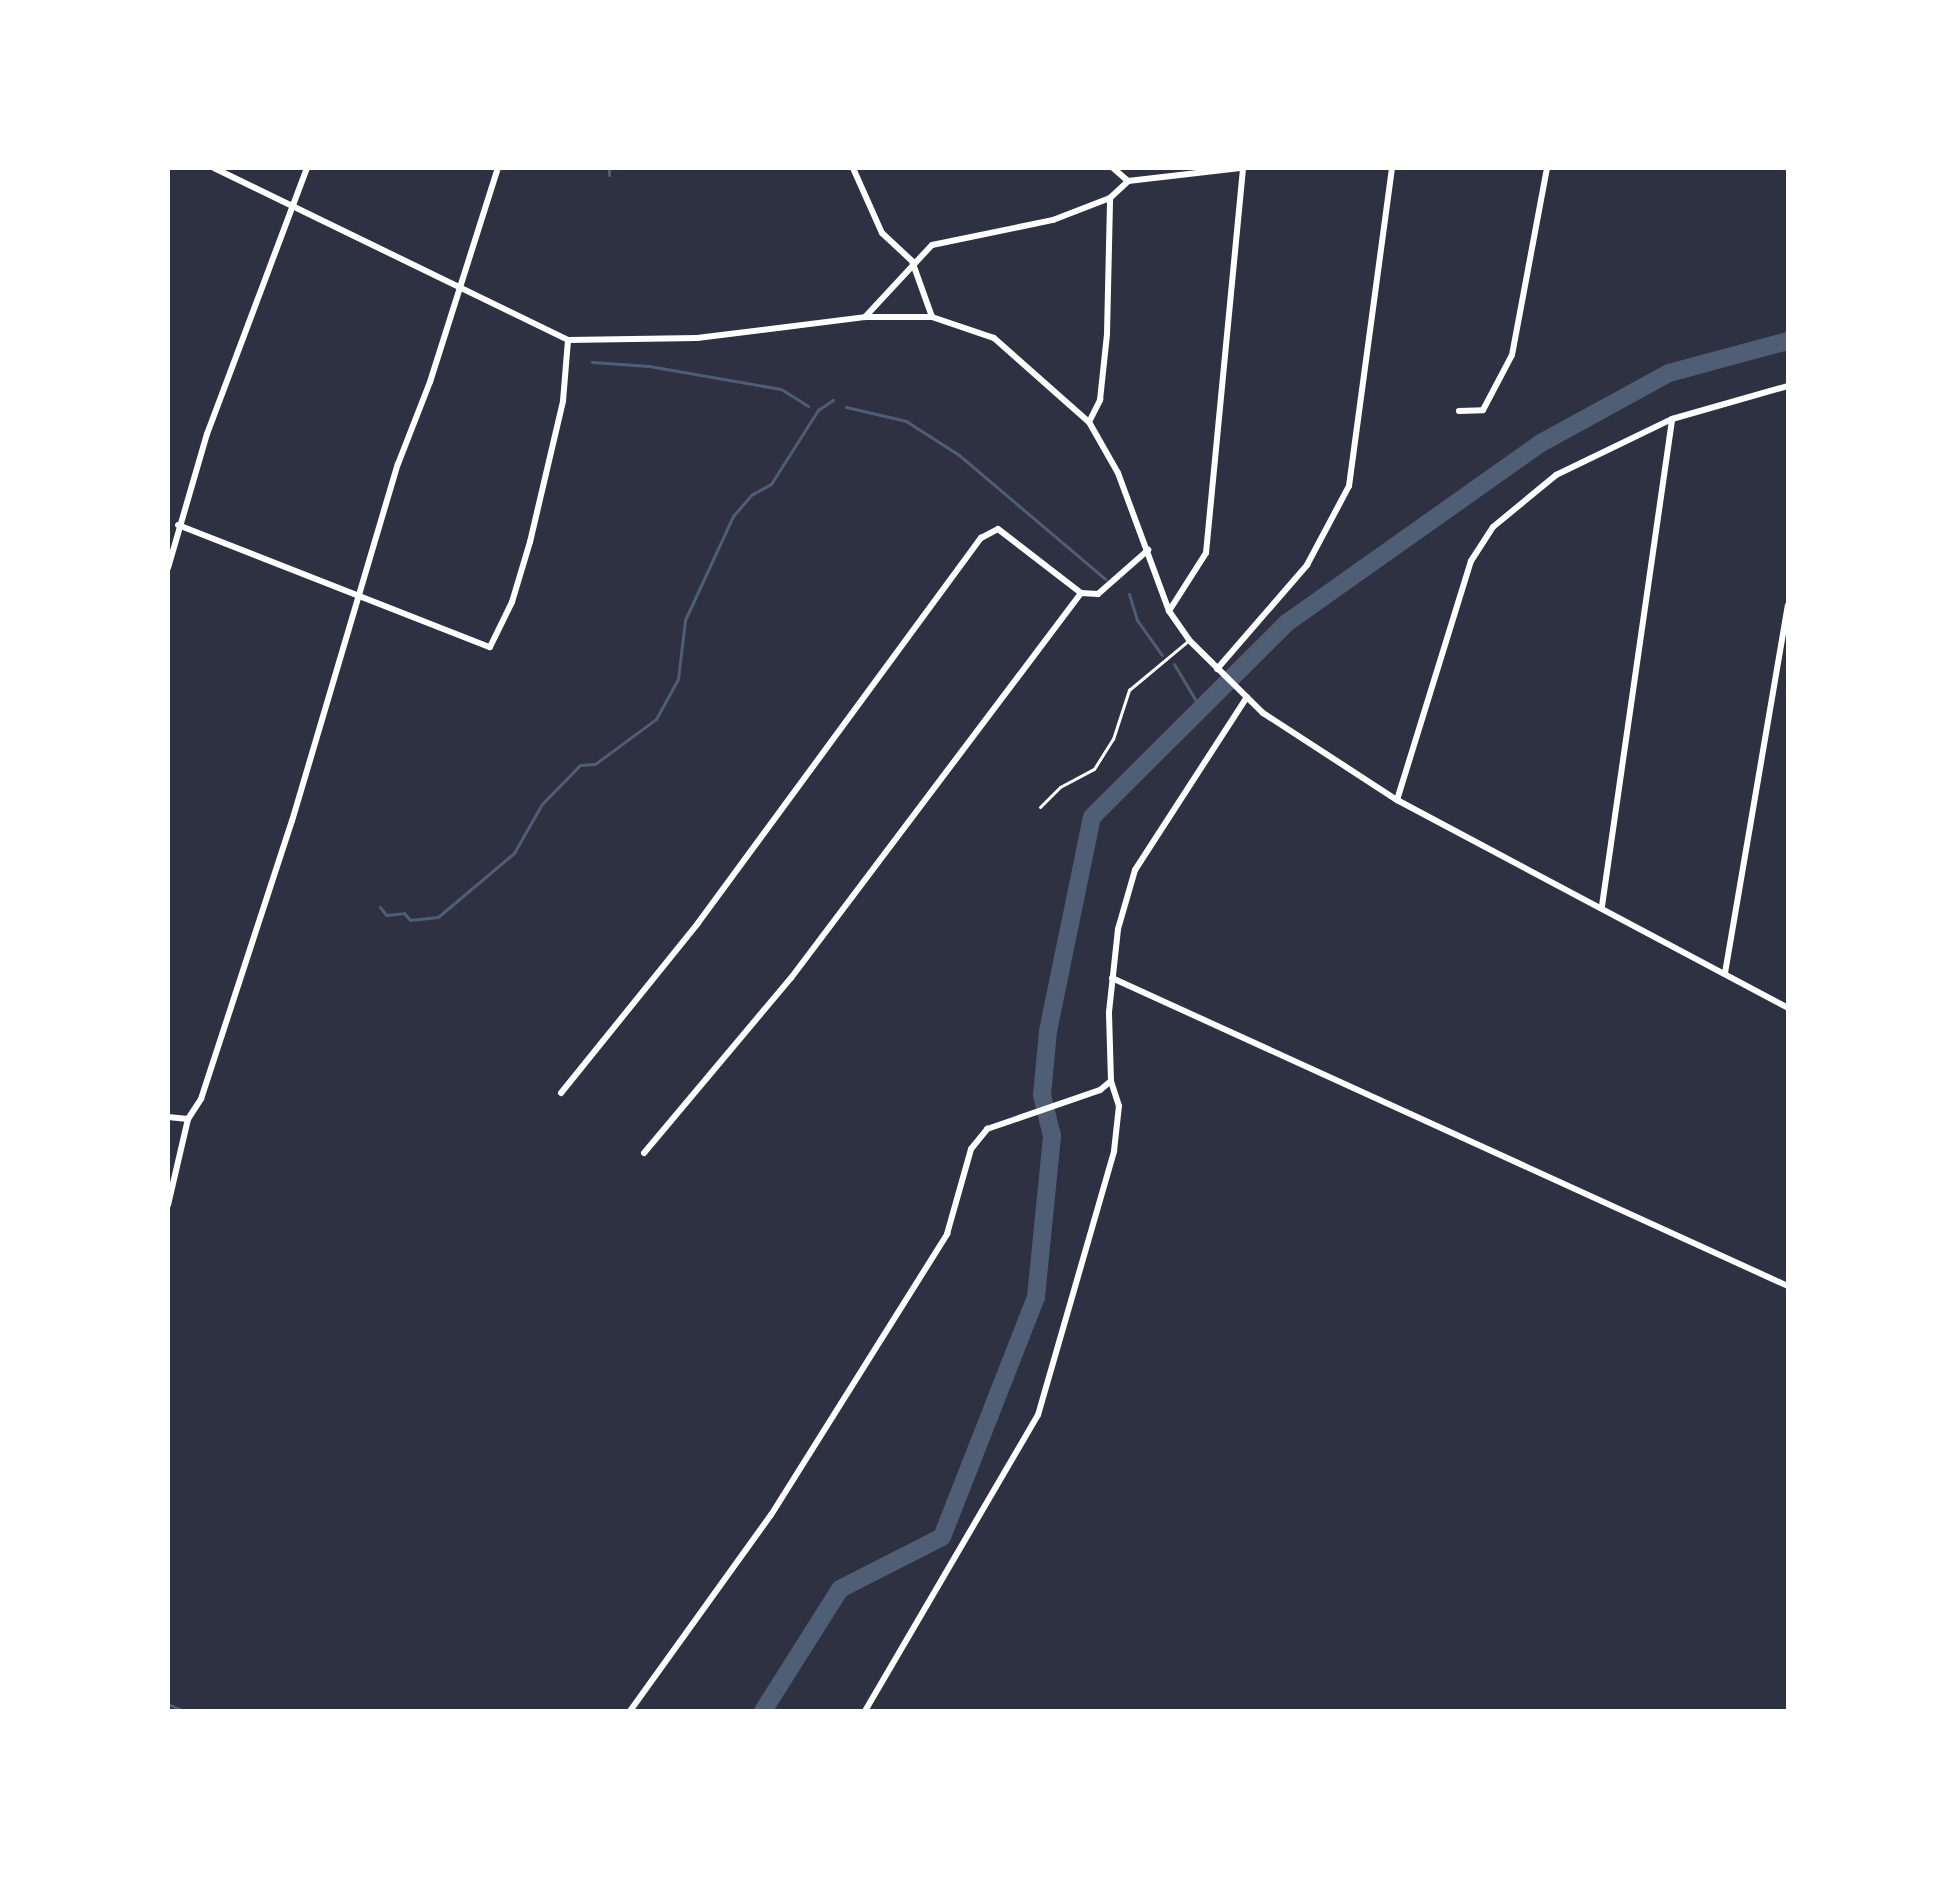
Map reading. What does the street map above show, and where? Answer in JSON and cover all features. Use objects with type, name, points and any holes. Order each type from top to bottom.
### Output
[{"type":"street","points":[[214,168],[295,210],[458,283],[568,340],[724,336],[865,317],[932,317],[994,338],[1089,422],[1118,473],[1169,611],[1189,640],[1263,713],[1397,800],[1602,906],[1788,1008]]},
{"type":"street","points":[[168,568],[178,525],[207,434],[295,210],[307,168]]},
{"type":"street","points":[[168,1205],[188,1119],[201,1099],[458,283],[498,168]]},
{"type":"street","points":[[853,168],[882,233],[912,261],[932,317]]},
{"type":"street","points":[[1113,168],[1128,181]]},
{"type":"street","points":[[865,317],[912,261],[932,245],[1053,220],[1110,198],[1128,181],[1241,168],[1206,553],[1169,611]]},
{"type":"street","points":[[1217,669],[1307,565],[1349,486],[1392,168]]},
{"type":"street","points":[[1459,411],[1483,410],[1512,355],[1547,168]]},
{"type":"street","points":[[1089,422],[1100,400],[1105,347],[1110,198]]},
{"type":"street","points":[[178,525],[233,550],[361,593],[490,647],[512,602],[530,542],[563,401],[568,340]]},
{"type":"street","points":[[1397,800],[1471,561],[1493,527],[1556,475],[1672,419],[1788,386]]},
{"type":"street","points":[[1602,906],[1672,419]]},
{"type":"street","points":[[561,1093],[698,923],[981,538],[998,529],[1081,593],[1098,594],[1148,550]]},
{"type":"street","points":[[644,1153],[791,978],[1081,593]]},
{"type":"street","points":[[1725,973],[1788,605]]},
{"type":"street","points":[[865,1711],[1038,1415],[1114,1151],[1119,1106],[1111,1081],[1112,978],[1118,929],[1135,870],[1247,697]]},
{"type":"street","points":[[1112,978],[1788,1286]]},
{"type":"street","points":[[630,1711],[771,1515],[947,1234],[971,1149],[987,1129],[1100,1090],[1111,1081]]},
{"type":"street","points":[[168,1117],[188,1119]]},
{"type":"lane","points":[[1040,807],[1060,787],[1094,769],[1113,739],[1129,690],[1189,640]]},
{"type":"waterway","points":[[609,168],[609,175]]},
{"type":"waterway","points":[[763,1711],[840,1589],[942,1537],[1036,1297],[1052,1136],[1042,1095],[1048,1031],[1092,817],[1288,622],[1541,443],[1669,373],[1788,341]]},
{"type":"waterway","points":[[592,362],[649,366],[781,389],[808,406]]},
{"type":"waterway","points":[[380,907],[386,915],[404,913],[410,920],[438,917],[514,853],[542,804],[580,765],[595,764],[656,719],[678,679],[685,620],[733,516],[751,495],[771,484],[818,410],[833,400]]},
{"type":"waterway","points":[[846,407],[906,421],[959,455],[1105,579]]},
{"type":"waterway","points":[[1129,594],[1137,620],[1162,655]]},
{"type":"waterway","points":[[1174,664],[1199,706]]},
{"type":"waterway","points":[[168,1704],[184,1711]]}]
